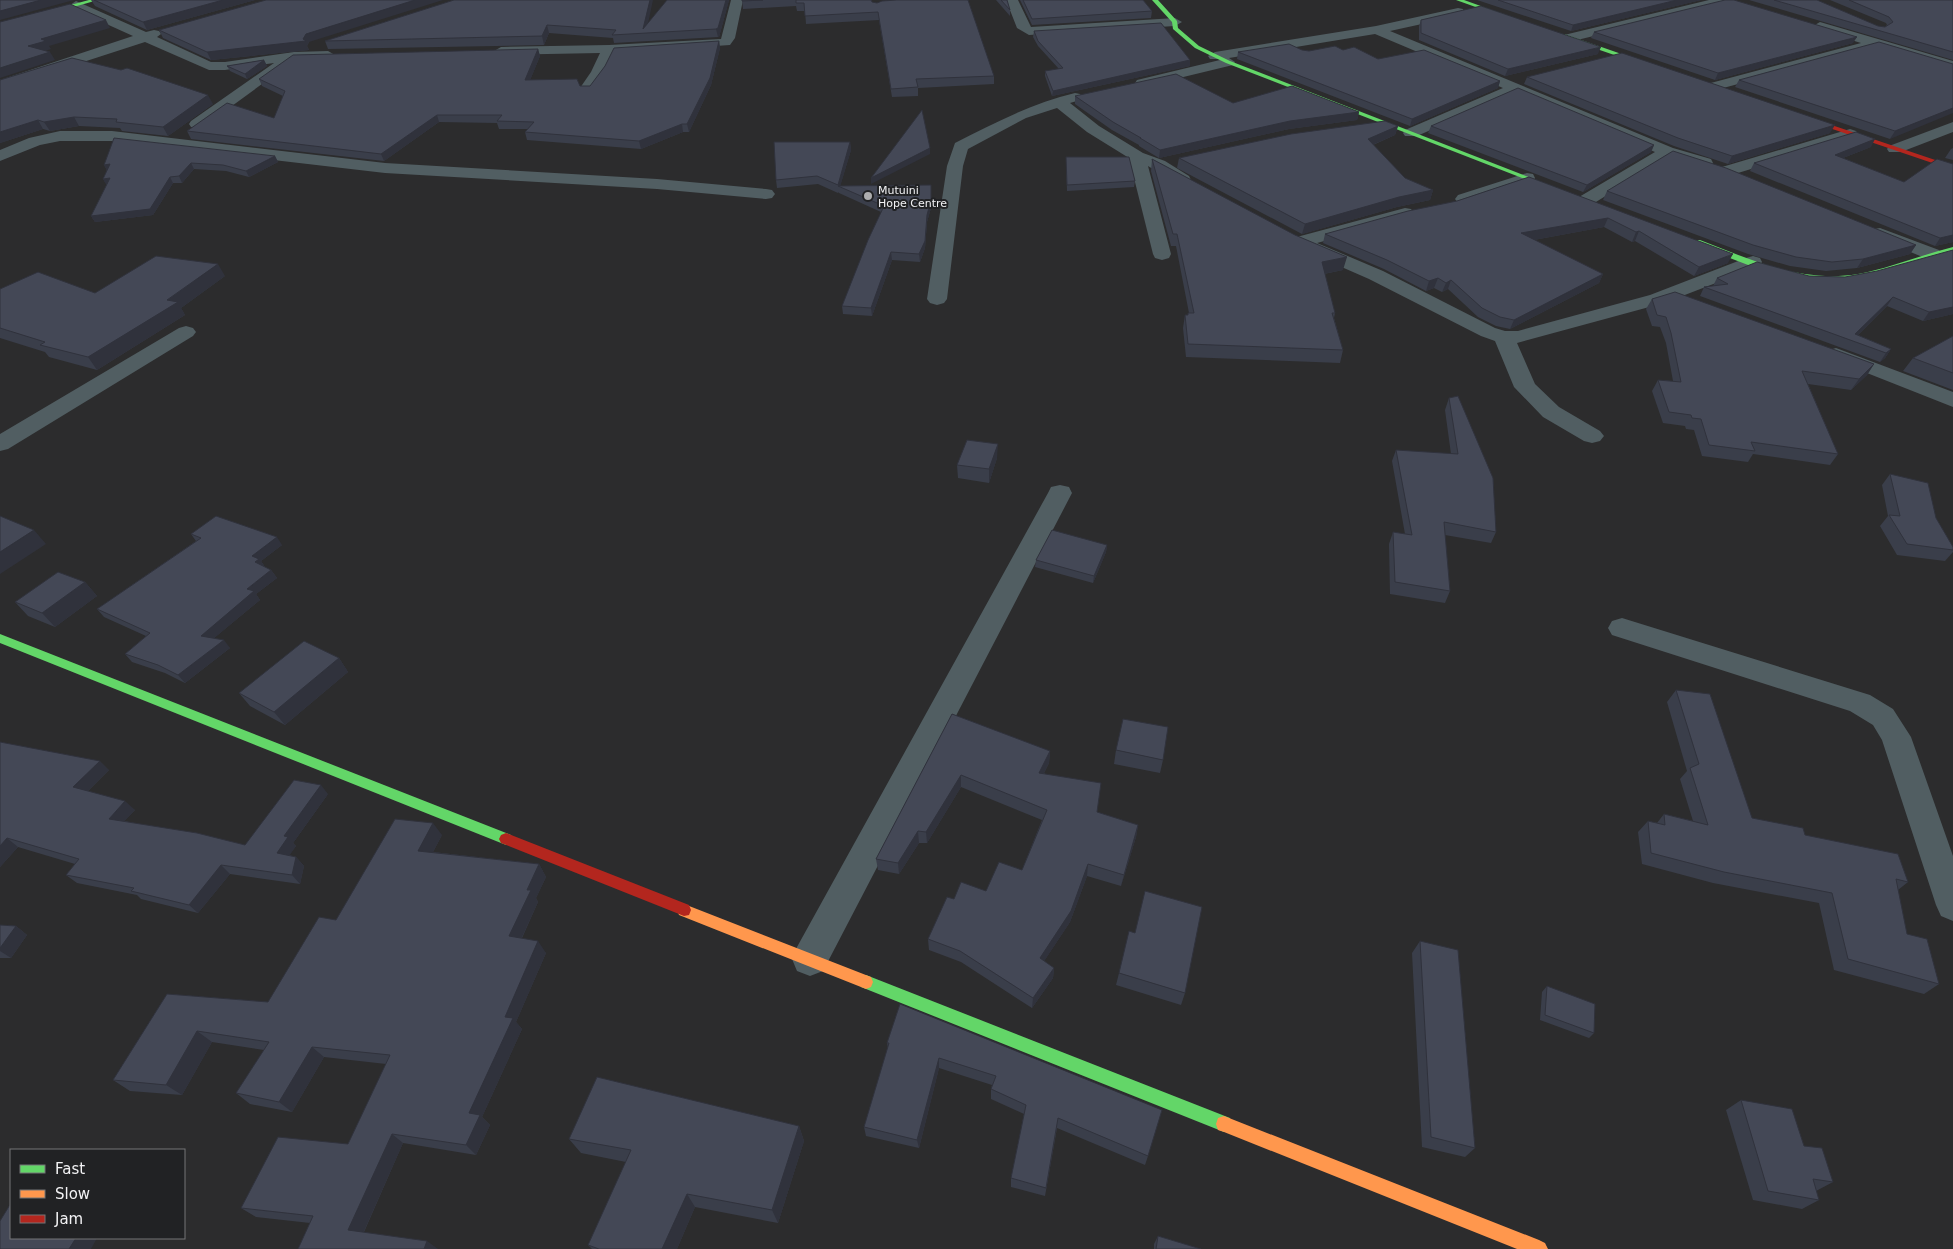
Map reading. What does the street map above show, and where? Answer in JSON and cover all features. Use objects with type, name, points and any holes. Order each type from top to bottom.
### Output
[{"type":"street","points":[[0,26],[94,0]]},
{"type":"street","points":[[485,52],[609,49],[724,42],[731,29],[737,0]]},
{"type":"street","points":[[1012,0],[1024,28],[1029,31],[1175,22]]},
{"type":"street","points":[[1155,0],[1175,22],[1175,28],[1197,48],[1604,208]]},
{"type":"street","points":[[1459,0],[1524,22]]},
{"type":"street","points":[[1569,38],[1731,1]]},
{"type":"street","points":[[76,4],[209,66],[225,66],[288,57],[340,55]]},
{"type":"street","points":[[1131,86],[1221,59],[1376,30],[1479,8]]},
{"type":"street","points":[[1804,22],[1877,42],[1933,52]]},
{"type":"street","points":[[1376,30],[1514,83],[1667,151],[1728,171],[1754,182]]},
{"type":"street","points":[[0,85],[165,31]]},
{"type":"street","points":[[1551,32],[1666,71]]},
{"type":"street","points":[[1889,32],[1933,52],[1953,66]]},
{"type":"street","points":[[172,142],[288,57],[330,42]]},
{"type":"street","points":[[1708,85],[1877,42]]},
{"type":"street","points":[[587,88],[598,72],[609,49]]},
{"type":"street","points":[[1590,62],[1619,55]]},
{"type":"street","points":[[1411,133],[1514,83]]},
{"type":"street","points":[[1708,85],[1731,93]]},
{"type":"street","points":[[937,299],[955,166],[961,146],[1021,115],[1058,101],[1094,93]]},
{"type":"street","points":[[1058,101],[1093,130],[1137,156],[1159,165],[1168,172],[1195,186]]},
{"type":"street","points":[[1786,112],[1953,168]]},
{"type":"street","points":[[1355,127],[1384,123]]},
{"type":"street","points":[[1895,149],[1953,128]]},
{"type":"street","points":[[1728,171],[1850,134]]},
{"type":"street","points":[[0,156],[35,141],[77,135],[112,136],[386,168],[657,184],[766,194]]},
{"type":"street","points":[[0,147],[18,148]]},
{"type":"street","points":[[1585,201],[1667,151]]},
{"type":"street","points":[[1137,156],[1162,254]]},
{"type":"street","points":[[1159,165],[1178,160]]},
{"type":"street","points":[[1448,204],[1527,178]]},
{"type":"street","points":[[1300,242],[1338,230],[1421,210]]},
{"type":"street","points":[[1870,229],[1946,252]]},
{"type":"street","points":[[1283,233],[1376,275],[1488,332],[1504,337],[1519,337],[1670,294],[1753,262]]},
{"type":"street","points":[[1688,238],[1753,262],[1812,279],[1858,275],[1946,252]]},
{"type":"street","points":[[1670,294],[1695,304]]},
{"type":"street","points":[[0,444],[186,332]]},
{"type":"street","points":[[1504,337],[1525,387],[1551,412],[1592,436]]},
{"type":"street","points":[[1815,346],[1953,400]]},
{"type":"street","points":[[810,959],[1060,493]]},
{"type":"street","points":[[1622,628],[1860,703],[1883,717],[1896,737],[1953,905]]},
{"type":"street","points":[[0,638],[1539,1249]]},
{"type":"building","points":[[0,0],[41,0],[0,11]]},
{"type":"building","points":[[94,0],[223,0],[143,22]]},
{"type":"building","points":[[266,0],[415,0],[306,34],[303,39],[306,41],[207,52],[159,30]]},
{"type":"building","points":[[454,0],[650,0],[643,29],[667,0],[726,0],[718,28],[716,29],[612,35],[616,30],[547,25],[542,36],[325,41]]},
{"type":"building","points":[[796,0],[871,0],[877,3],[896,0],[968,0],[994,76],[916,79],[918,87],[891,89],[878,12],[805,16],[804,3],[796,3]]},
{"type":"building","points":[[1001,0],[1007,0],[1010,10]]},
{"type":"building","points":[[1023,0],[1143,0],[1152,11],[1032,19]]},
{"type":"building","points":[[1498,0],[1677,0],[1573,25]]},
{"type":"building","points":[[1725,0],[1734,0],[1857,37],[1718,73],[1594,32]]},
{"type":"building","points":[[1774,0],[1817,0],[1878,26],[1885,27],[1893,22],[1889,17],[1849,0],[1953,0],[1953,52]]},
{"type":"building","points":[[70,4],[106,20],[41,39],[46,41],[28,46],[50,52],[0,68],[0,22]]},
{"type":"building","points":[[1481,6],[1601,47],[1508,69],[1421,33],[1421,20]]},
{"type":"building","points":[[1161,23],[1190,60],[1053,91],[1045,71],[1063,68],[1038,41],[1034,31]]},
{"type":"building","points":[[719,41],[710,78],[687,124],[682,124],[639,141],[525,132],[534,122],[497,121],[502,115],[437,115],[381,154],[187,131],[227,103],[274,118],[285,91],[259,79],[293,55],[538,49],[525,80],[577,79],[580,86],[590,86],[605,66],[614,48]]},
{"type":"building","points":[[1879,42],[1953,64],[1953,108],[1895,131],[1739,80]]},
{"type":"building","points":[[1289,44],[1309,51],[1335,46],[1343,50],[1354,47],[1378,59],[1424,50],[1500,81],[1412,119],[1238,52]]},
{"type":"building","points":[[1622,53],[1835,125],[1732,156],[1678,138],[1527,77]]},
{"type":"building","points":[[72,58],[121,70],[127,68],[208,95],[163,127],[116,122],[117,119],[74,117],[44,122],[38,120],[0,132],[0,80]]},
{"type":"building","points":[[264,60],[245,74],[227,66]]},
{"type":"building","points":[[1176,74],[1233,103],[1292,86],[1359,112],[1290,121],[1160,150],[1113,122],[1075,96]]},
{"type":"building","points":[[1518,88],[1654,145],[1587,185],[1431,126]]},
{"type":"building","points":[[922,110],[930,148],[871,178]]},
{"type":"building","points":[[1385,121],[1398,126],[1368,139],[1405,178],[1433,190],[1399,197],[1305,224],[1179,158],[1291,134]]},
{"type":"building","points":[[1856,132],[1875,139],[1835,155],[1904,182],[1937,159],[1953,164],[1953,235],[1940,238],[1754,163]]},
{"type":"building","points":[[114,138],[275,156],[246,171],[223,165],[191,163],[179,176],[170,177],[150,209],[91,216],[110,178],[103,179],[110,164],[104,165]]},
{"type":"building","points":[[774,142],[850,142],[838,185],[817,176],[776,180]]},
{"type":"building","points":[[1673,151],[1726,168],[1916,245],[1863,259],[1832,262],[1796,257],[1753,245],[1607,191]]},
{"type":"building","points":[[1066,157],[1129,157],[1135,181],[1067,185]]},
{"type":"building","points":[[1152,159],[1295,235],[1347,257],[1322,262],[1335,313],[1332,313],[1343,350],[1188,344],[1185,315],[1194,313],[1177,234],[1173,234]]},
{"type":"building","points":[[1529,177],[1733,254],[1699,267],[1639,231],[1636,232],[1608,218],[1521,233],[1603,274],[1514,320],[1500,317],[1482,308],[1451,280],[1446,283],[1438,278],[1429,281],[1387,260],[1325,234],[1408,211],[1457,201]]},
{"type":"building","points":[[931,185],[931,200],[927,215],[925,241],[919,254],[891,252],[871,308],[842,306],[868,240],[884,206],[838,186]]},
{"type":"building","points":[[1953,250],[1953,307],[1929,312],[1893,297],[1855,334],[1891,349],[1886,353],[1704,287],[1728,284],[1717,278],[1757,262],[1809,276],[1845,277],[1877,271]]},
{"type":"building","points":[[156,256],[218,264],[167,300],[178,302],[88,357],[40,345],[45,342],[0,328],[0,289],[38,272],[95,293]]},
{"type":"building","points":[[1675,292],[1874,364],[1859,379],[1802,371],[1838,454],[1751,442],[1755,451],[1709,445],[1701,419],[1692,418],[1691,415],[1669,412],[1658,380],[1681,382],[1666,317],[1657,315],[1652,299]]},
{"type":"building","points":[[1953,336],[1953,373],[1913,358]]},
{"type":"building","points":[[1458,396],[1493,478],[1496,532],[1444,522],[1450,591],[1395,582],[1393,532],[1412,535],[1396,450],[1458,454],[1449,398]]},
{"type":"building","points":[[967,440],[998,444],[989,469],[957,465]]},
{"type":"building","points":[[1890,474],[1928,483],[1936,518],[1953,550],[1907,544],[1889,515],[1900,516]]},
{"type":"building","points":[[0,516],[34,530],[0,552]]},
{"type":"building","points":[[216,516],[277,537],[252,556],[259,559],[255,562],[271,570],[247,589],[254,591],[201,636],[224,640],[178,675],[158,665],[125,654],[150,633],[97,609],[201,538],[191,534]]},
{"type":"building","points":[[1052,530],[1107,545],[1094,576],[1036,560]]},
{"type":"building","points":[[58,572],[85,582],[42,613],[15,602]]},
{"type":"building","points":[[304,641],[339,658],[274,712],[239,693]]},
{"type":"building","points":[[1676,690],[1710,694],[1752,818],[1803,828],[1805,835],[1898,854],[1908,882],[1896,879],[1907,934],[1927,939],[1939,984],[1848,959],[1832,893],[1724,872],[1651,853],[1648,821],[1665,825],[1664,814],[1708,825],[1690,768],[1699,764]]},
{"type":"building","points":[[952,714],[1050,751],[1039,773],[1101,783],[1097,812],[1138,825],[1124,875],[1088,864],[1071,911],[1040,958],[1054,968],[1033,998],[960,951],[928,939],[947,897],[954,899],[961,882],[986,891],[999,862],[1022,870],[1047,810],[961,775],[926,832],[918,831],[898,863],[876,859]]},
{"type":"building","points":[[1123,719],[1168,727],[1163,760],[1116,750]]},
{"type":"building","points":[[0,742],[100,761],[73,787],[125,801],[109,819],[197,833],[245,845],[294,780],[321,785],[284,836],[288,837],[277,853],[296,857],[292,875],[221,865],[189,905],[131,891],[134,888],[66,875],[79,859],[7,838],[0,846]]},
{"type":"building","points":[[395,819],[433,823],[418,851],[539,864],[527,890],[531,890],[509,936],[538,941],[505,1017],[513,1018],[469,1113],[480,1115],[466,1145],[392,1134],[348,1230],[427,1241],[424,1249],[298,1249],[313,1216],[241,1208],[278,1137],[348,1144],[390,1055],[312,1047],[279,1102],[236,1093],[269,1042],[197,1031],[166,1085],[113,1080],[167,994],[268,1002],[319,917],[336,920]]},
{"type":"building","points":[[1145,891],[1202,907],[1185,993],[1119,973],[1129,931],[1135,933]]},
{"type":"building","points":[[0,925],[16,926],[0,948]]},
{"type":"building","points":[[1420,941],[1458,950],[1475,1148],[1431,1137]]},
{"type":"building","points":[[1547,986],[1595,1004],[1594,1033],[1545,1015]]},
{"type":"building","points":[[900,1004],[1162,1110],[1148,1156],[1058,1118],[1046,1188],[1011,1178],[1026,1105],[991,1089],[996,1076],[939,1058],[917,1140],[864,1127],[889,1043],[887,1043]]},
{"type":"building","points":[[597,1077],[799,1126],[772,1210],[687,1194],[662,1249],[599,1249],[588,1245],[631,1150],[569,1139]]},
{"type":"building","points":[[1741,1100],[1792,1109],[1804,1146],[1822,1148],[1833,1182],[1813,1179],[1819,1200],[1768,1191]]},
{"type":"building","points":[[10,1205],[10,1239],[75,1239],[69,1249],[0,1249],[0,1221]]},
{"type":"building","points":[[1158,1236],[1201,1249],[1156,1249]]},
{"type":"traffic: fast","points":[[0,26],[95,0]]},
{"type":"traffic: fast","points":[[1155,0],[1175,22],[1175,28],[1197,47],[1228,62],[1563,192]]},
{"type":"traffic: fast","points":[[1459,0],[1514,19]]},
{"type":"traffic: fast","points":[[1564,36],[1654,67]]},
{"type":"traffic: fast","points":[[1697,242],[1776,271],[1809,278],[1826,279],[1858,276],[1953,249]]},
{"type":"traffic: fast","points":[[0,638],[506,839]]},
{"type":"traffic: fast","points":[[866,982],[1224,1124]]},
{"type":"traffic: slow","points":[[684,910],[866,982]]},
{"type":"traffic: slow","points":[[1224,1124],[1539,1249]]},
{"type":"traffic: jam","points":[[1799,116],[1953,168]]},
{"type":"traffic: jam","points":[[506,839],[684,910]]},
{"type":"place","name":"Mutuini Hope Centre","points":[[868,196]]}]
